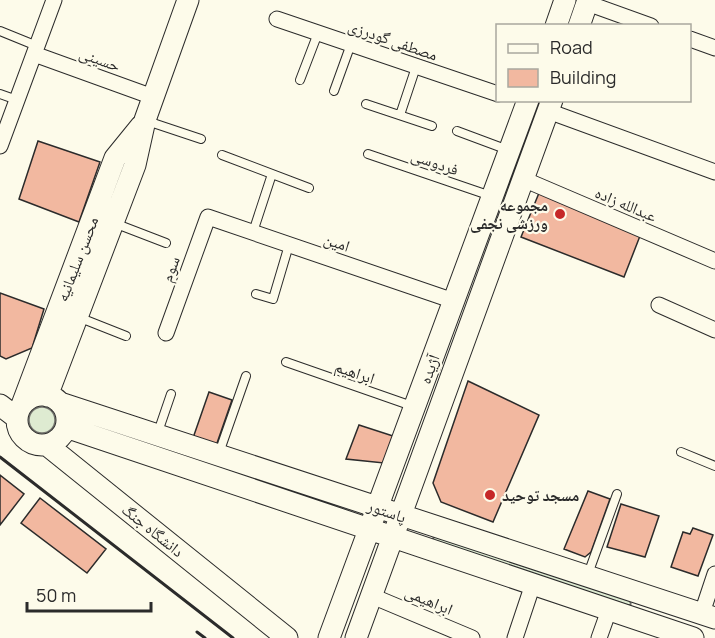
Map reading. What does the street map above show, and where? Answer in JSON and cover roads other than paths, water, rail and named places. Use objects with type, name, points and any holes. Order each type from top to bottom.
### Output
[{"type":"main road","name":"محسن سلیمانیه","points":[[53,399],[77,316],[135,165],[145,120],[188,0]]},
{"type":"main road","points":[[557,24],[565,0]]},
{"type":"main road","points":[[580,24],[588,1]]},
{"type":"main road","points":[[524,102],[550,106]]},
{"type":"main road","name":"آژیده","points":[[329,638],[509,150],[524,102]]},
{"type":"main road","name":"آژیده","points":[[356,638],[550,106]]},
{"type":"main road","name":"محسن سلیمانیه","points":[[13,414],[116,158],[145,120]]},
{"type":"main road","points":[[13,414],[33,397],[53,399],[66,414],[65,429],[73,465]]},
{"type":"main road","name":"پاستور","points":[[53,399],[401,516],[708,615]]},
{"type":"main road","points":[[0,405],[13,414],[19,430],[37,442],[59,438],[65,429]]},
{"type":"main road","name":"پاستور","points":[[65,429],[638,619],[684,637]]},
{"type":"main road","name":"دانشگاه جنگ","points":[[37,442],[73,465],[287,638]]},
{"type":"main road","points":[[426,548],[423,538],[425,531],[432,526]]},
{"type":"main road","points":[[638,619],[645,595]]},
{"type":"street","points":[[0,146],[54,0]]},
{"type":"street","points":[[588,1],[646,24]]},
{"type":"street","name":"مصطفی گودرزی","points":[[277,19],[496,93]]},
{"type":"street","points":[[691,39],[715,48]]},
{"type":"street","name":"حسینی","points":[[36,50],[153,98]]},
{"type":"street","points":[[550,106],[715,172]]},
{"type":"street","name":"عبدالله زاده","points":[[523,179],[715,261]]},
{"type":"street","name":"امین","points":[[208,217],[454,301]]},
{"type":"street","name":"سوم","points":[[166,333],[208,217]]},
{"type":"street","points":[[659,305],[715,330]]},
{"type":"street","points":[[708,615],[715,574]]},
{"type":"street","points":[[515,638],[533,584]]},
{"type":"street","name":"ابراهیمی","points":[[372,596],[472,638]]},
{"type":"street","points":[[599,638],[609,610]]},
{"type":"lane","points":[[0,31],[36,50]]},
{"type":"lane","points":[[300,80],[318,33]]},
{"type":"lane","points":[[334,91],[351,44]]},
{"type":"lane","points":[[400,115],[416,67]]},
{"type":"lane","points":[[0,94],[17,100]]},
{"type":"lane","points":[[366,104],[432,126]]},
{"type":"lane","points":[[145,120],[201,139]]},
{"type":"lane","points":[[458,131],[509,150]]},
{"type":"lane","name":"فردوسی","points":[[368,154],[492,196]]},
{"type":"lane","points":[[222,155],[309,188]]},
{"type":"lane","points":[[253,232],[272,174]]},
{"type":"lane","points":[[113,222],[166,243]]},
{"type":"lane","points":[[256,294],[273,299],[289,245]]},
{"type":"lane","points":[[77,316],[126,336]]},
{"type":"lane","name":"ابراهیم","points":[[286,363],[415,407]]},
{"type":"lane","points":[[218,455],[246,376]]},
{"type":"lane","points":[[157,435],[171,394]]},
{"type":"lane","points":[[681,452],[715,466]]},
{"type":"lane","points":[[588,576],[616,494]]},
{"type":"place","name":"مجموعه ورزشی نجفی","points":[[560,214]]},
{"type":"place","name":"مسجد توحید","points":[[490,495]]}]
